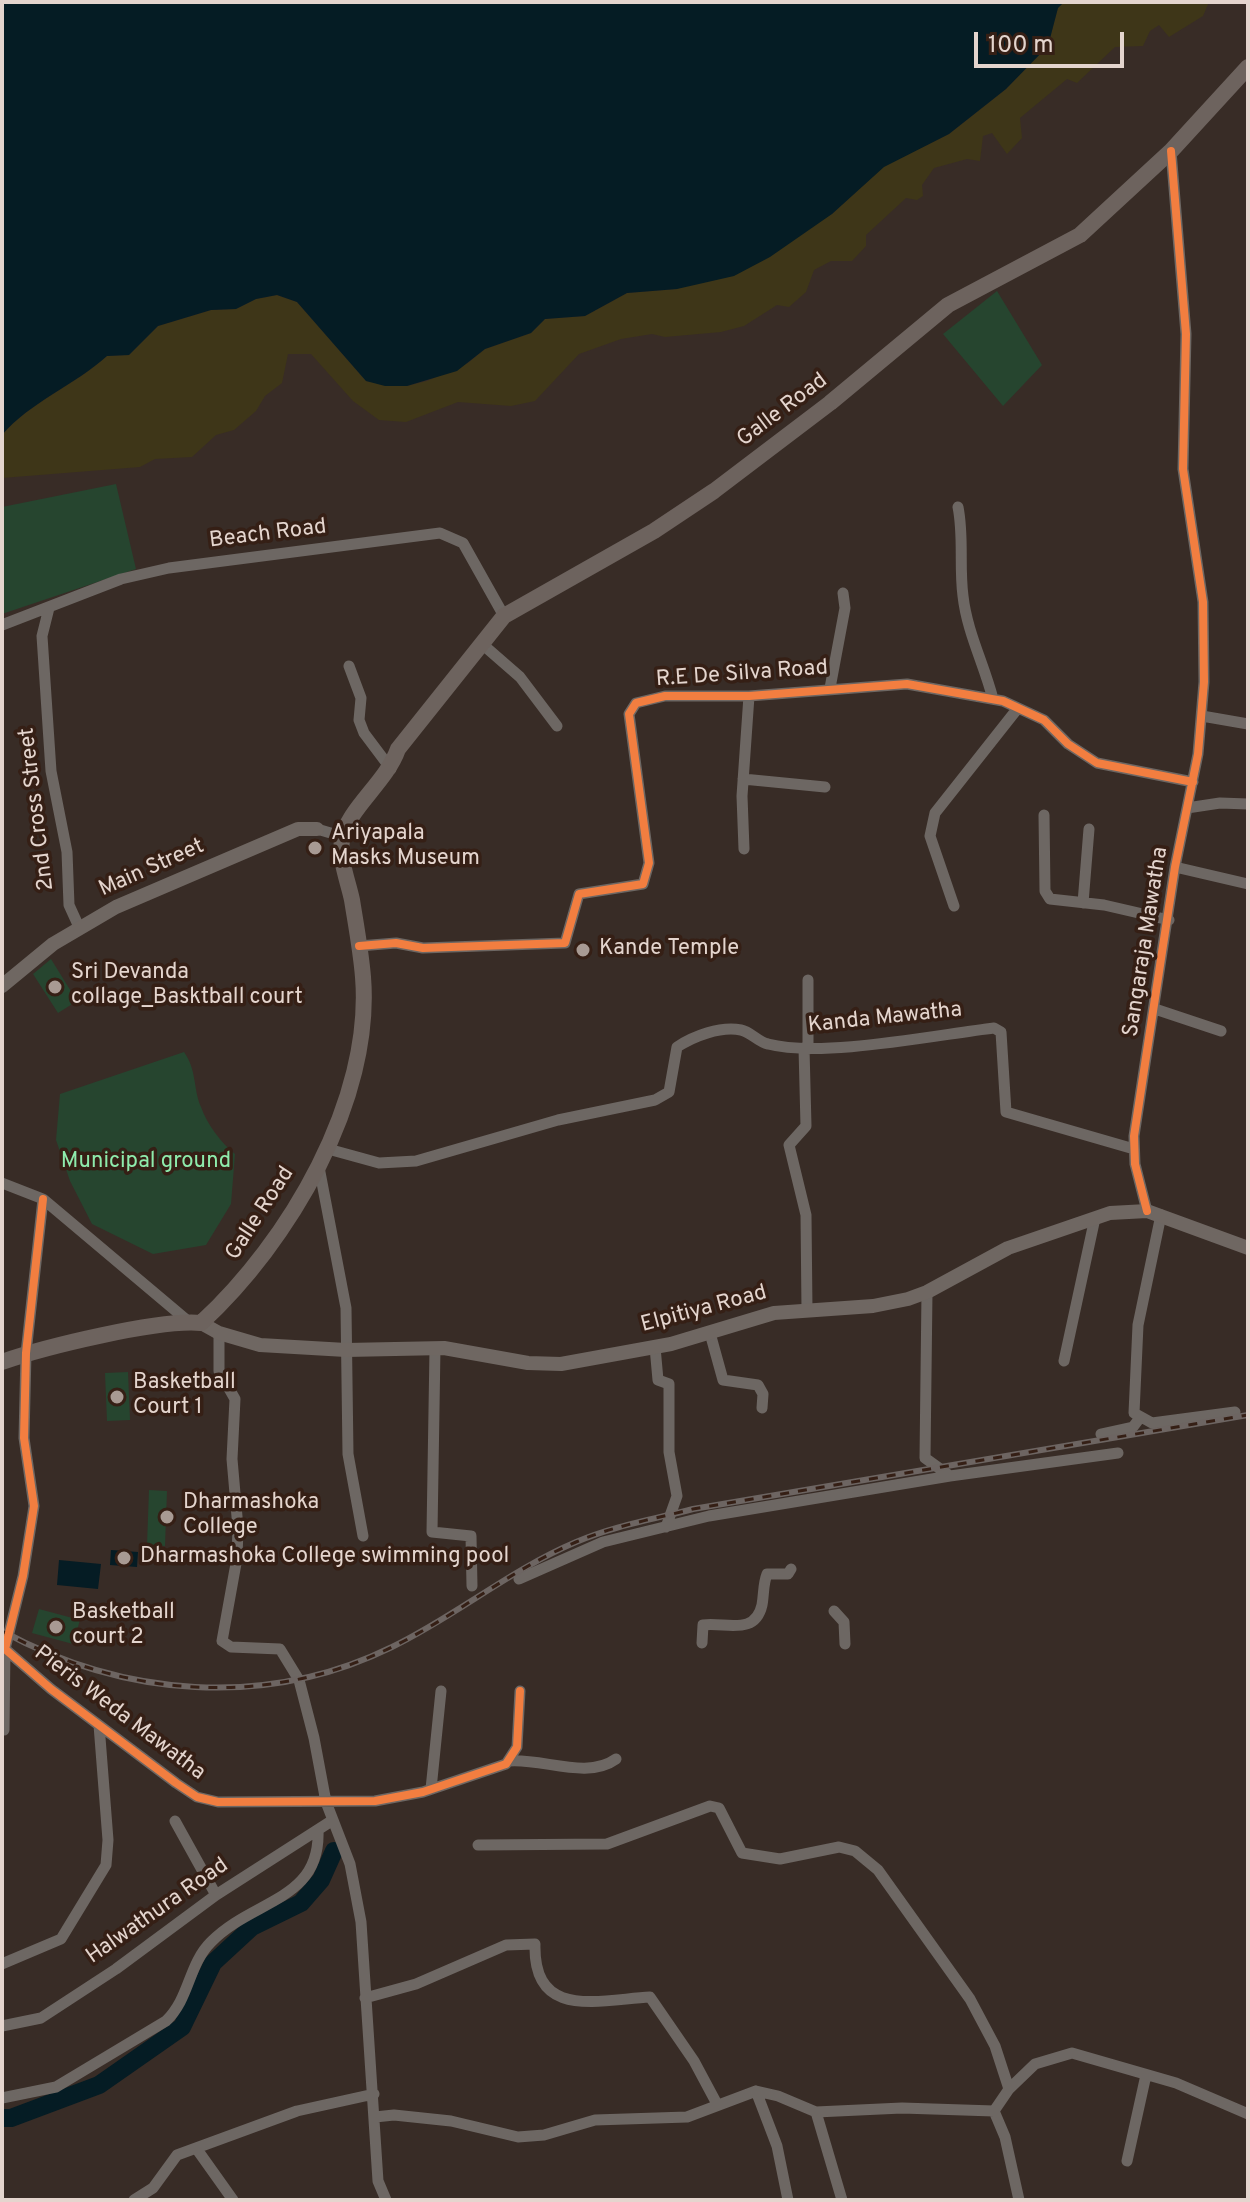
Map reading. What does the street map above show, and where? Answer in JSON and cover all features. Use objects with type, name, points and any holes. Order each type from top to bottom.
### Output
[{"type":"highway","name":"Galle Road","points":[[195,1322],[250,1272],[328,1149],[347,1103],[364,1008],[359,946],[342,840],[362,802],[391,769],[398,749],[481,643],[504,616],[654,531],[714,491],[866,375],[948,305],[1080,235],[1171,151],[1248,67]]},
{"type":"highway","name":"Galle Road","points":[[352,917],[345,907],[336,867],[334,834],[352,806],[362,802]]},
{"type":"highway","points":[[2,1362],[26,1353],[195,1322]]},
{"type":"main road","name":"Main Street","points":[[2,986],[79,927],[143,894],[298,829],[317,829]]},
{"type":"main road","name":"Elpitiya Road","points":[[195,1322],[260,1345],[346,1350],[435,1348],[484,1353],[528,1363],[561,1364],[655,1347],[774,1313],[873,1306],[927,1292],[1008,1248],[1095,1218],[1154,1213],[1248,1248]]},
{"type":"street","name":"Sangaraja Mawatha","points":[[1154,1213],[1134,1149],[1175,867],[1193,782],[1202,716],[1203,602],[1183,469],[1186,334],[1171,151]]},
{"type":"street","points":[[958,507],[964,536],[962,592],[967,622],[993,699]]},
{"type":"street","name":"Beach Road","points":[[2,625],[121,579],[169,568],[440,533],[463,543],[504,616]]},
{"type":"street","points":[[830,688],[845,608],[843,593]]},
{"type":"street","name":"2nd Cross Street","points":[[49,608],[42,636],[51,771],[67,852],[69,905],[79,927]]},
{"type":"street","points":[[24,616],[42,636]]},
{"type":"street","points":[[481,643],[520,677],[557,726]]},
{"type":"street","points":[[349,666],[361,698],[359,720],[364,733],[391,769]]},
{"type":"street","name":"R.E De Silva Road","points":[[359,946],[396,943],[423,948],[565,943],[579,894],[643,884],[648,876],[647,844],[629,714],[632,707],[642,700],[665,696],[749,696],[907,684],[993,699],[1044,720],[1068,744],[1097,763],[1193,782]]},
{"type":"street","points":[[744,849],[743,779],[749,696]]},
{"type":"street","points":[[954,906],[930,836],[935,813],[1018,708]]},
{"type":"street","points":[[1202,716],[1248,724]]},
{"type":"street","points":[[743,779],[825,787]]},
{"type":"street","points":[[1187,808],[1220,803],[1248,804]]},
{"type":"street","points":[[1044,815],[1045,891],[1050,899],[1169,920]]},
{"type":"street","name":"Main Street","points":[[317,829],[334,834]]},
{"type":"street","points":[[1083,903],[1089,829]]},
{"type":"street","points":[[1175,867],[1248,884]]},
{"type":"street","points":[[807,1310],[806,1215],[789,1145],[806,1126],[808,980]]},
{"type":"street","points":[[1155,1009],[1221,1031]]},
{"type":"street","name":"Kanda Mawatha","points":[[328,1149],[379,1163],[416,1161],[558,1120],[655,1100],[669,1092],[677,1047],[690,1038],[712,1032],[743,1030],[766,1044],[806,1049],[994,1028],[1001,1032],[1006,1112],[1134,1149]]},
{"type":"street","points":[[319,1167],[342,1273],[350,1479],[363,1536]]},
{"type":"street","points":[[2,1183],[43,1199],[195,1322]]},
{"type":"street","points":[[26,1353],[43,1199]]},
{"type":"street","points":[[1154,1213],[1135,1350],[1134,1413],[1139,1419],[1152,1423],[1235,1412]]},
{"type":"street","points":[[1064,1361],[1095,1218]]},
{"type":"street","points":[[927,1292],[925,1458],[950,1476]]},
{"type":"street","points":[[219,1333],[219,1371],[235,1399],[232,1459],[238,1528],[237,1558],[222,1641],[231,1647],[280,1649],[299,1680],[326,1802],[350,1864],[361,1922],[378,2181],[386,2200]]},
{"type":"street","points":[[710,1333],[723,1380],[758,1385],[763,1394],[762,1408]]},
{"type":"street","points":[[655,1347],[658,1380],[669,1384],[669,1452],[677,1487],[676,1506],[666,1527]]},
{"type":"street","points":[[435,1348],[432,1532],[471,1536],[472,1586]]},
{"type":"street","name":"Pieris Weda Mawatha","points":[[26,1353],[24,1438],[34,1506],[23,1576],[5,1649],[99,1725],[197,1797],[248,1804],[375,1801],[431,1789],[509,1761]]},
{"type":"street","points":[[1101,1434],[1133,1427],[1139,1419]]},
{"type":"street","points":[[519,1579],[603,1542],[709,1516],[950,1476],[1118,1453]]},
{"type":"street","points":[[702,1643],[703,1625],[743,1626],[753,1622],[761,1609],[767,1574],[788,1574],[791,1569]]},
{"type":"street","points":[[834,1611],[844,1622],[845,1644]]},
{"type":"street","points":[[4,1730],[5,1649]]},
{"type":"street","points":[[431,1789],[441,1691]]},
{"type":"street","points":[[520,1691],[517,1747],[509,1761],[541,1761],[586,1769],[599,1768],[616,1759]]},
{"type":"street","points":[[2,1964],[61,1939],[106,1865],[108,1840],[99,1725]]},
{"type":"street","points":[[478,1845],[607,1844],[710,1806],[719,1808],[742,1853],[769,1859],[839,1847],[855,1851],[878,1870],[946,1962],[988,2034],[1009,2089]]},
{"type":"street","name":"Halwathura Road","points":[[2,2026],[41,2018],[116,1969],[216,1895],[333,1820]]},
{"type":"street","points":[[175,1821],[216,1895]]},
{"type":"street","points":[[2,2098],[56,2087],[166,2021],[180,2008],[197,1960],[210,1943],[235,1922],[302,1884],[319,1851],[318,1830]]},
{"type":"street","points":[[365,1998],[416,1984],[506,1945],[535,1944],[536,1971],[541,1985],[554,1994],[586,2002],[650,1997],[717,2104]]},
{"type":"street","points":[[994,2111],[1009,2089],[1035,2064],[1072,2053],[1176,2083],[1248,2114]]},
{"type":"street","points":[[1127,2161],[1146,2075]]},
{"type":"street","points":[[375,2117],[394,2115],[451,2121],[518,2137],[544,2135],[595,2120],[687,2117],[756,2091],[778,2096],[816,2112],[902,2108],[994,2111]]},
{"type":"street","points":[[756,2091],[777,2146],[788,2200]]},
{"type":"street","points":[[134,2200],[153,2188],[177,2155],[297,2111],[374,2094]]},
{"type":"street","points":[[994,2111],[1005,2137],[1019,2200]]},
{"type":"street","points":[[816,2112],[842,2200]]},
{"type":"street","points":[[196,2148],[233,2200]]},
{"type":"green space","points":[[997,291],[1042,365],[1003,406],[943,334]]},
{"type":"green space","points":[[116,484],[136,569],[2,614],[2,507]]},
{"type":"green space","name":"Sri Devanda collage_Basktball court","points":[[51,959],[77,1001],[58,1013],[33,974]]},
{"type":"green space","name":"Municipal ground","points":[[184,1052],[204,1113],[215,1133],[235,1154],[231,1204],[206,1245],[153,1254],[92,1224],[70,1181],[56,1140],[60,1094]]},
{"type":"green space","name":"Basketball Court 1","points":[[128,1372],[130,1420],[107,1421],[105,1373]]},
{"type":"green space","points":[[149,1490],[167,1491],[165,1546],[147,1545]]},
{"type":"green space","name":"Basketball court 2","points":[[39,1609],[80,1620],[73,1644],[32,1633]]},
{"type":"sand","points":[[1064,2],[1209,2],[1203,16],[1169,37],[1159,25],[1150,31],[1143,46],[1115,47],[1077,83],[1067,79],[1020,118],[1022,138],[1007,154],[992,133],[983,136],[980,161],[967,159],[934,168],[922,185],[923,196],[917,200],[906,198],[866,235],[866,246],[852,261],[831,261],[814,270],[806,292],[789,307],[777,305],[744,326],[721,332],[665,337],[652,334],[621,339],[579,354],[535,401],[511,406],[458,402],[406,422],[379,420],[353,401],[311,354],[288,354],[282,383],[265,396],[256,411],[234,430],[216,435],[192,457],[155,459],[140,467],[2,478],[2,435],[13,423],[107,356],[129,355],[158,326],[211,310],[236,309],[256,299],[277,295],[297,302],[366,381],[407,386],[468,363],[485,349],[531,333],[545,319],[585,316],[627,293],[677,289],[832,214],[884,166],[949,134],[1006,89],[1048,46],[1058,7]]},
{"type":"water","points":[[2,2],[1064,2],[1058,8],[1048,46],[1006,89],[949,134],[884,167],[832,214],[770,257],[734,276],[677,289],[627,293],[585,316],[545,319],[531,333],[485,349],[457,371],[407,386],[385,386],[366,381],[297,302],[277,295],[256,299],[236,309],[211,310],[158,326],[129,355],[107,356],[39,403],[2,435]]},
{"type":"water","name":"Dharmashoka College swimming pool","points":[[111,1550],[138,1552],[137,1567],[110,1565]]},
{"type":"water","points":[[59,1560],[101,1564],[98,1589],[57,1585]]},
{"type":"waterway","points":[[2,2118],[11,2118],[99,2085],[182,2027],[213,1963],[252,1927],[301,1903],[321,1880],[334,1851]]},
{"type":"railway","points":[[2,1631],[48,1653],[96,1670],[145,1681],[195,1687],[245,1687],[295,1680],[344,1667],[392,1647],[552,1553],[619,1527],[693,1509],[1248,1415]]},
{"type":"cycle path","points":[[1147,1211],[1135,1164],[1134,1136],[1175,867],[1198,754],[1204,682],[1203,602],[1183,469],[1186,334],[1171,151]]},
{"type":"cycle path","points":[[359,946],[396,943],[423,948],[565,943],[579,894],[643,884],[649,863],[629,714],[636,703],[665,696],[749,696],[907,684],[1003,701],[1044,720],[1068,744],[1097,763],[1193,782]]},
{"type":"cycle path","points":[[43,1199],[26,1353],[24,1438],[34,1506],[23,1576],[5,1649],[51,1689],[176,1783],[197,1797],[218,1802],[375,1801],[423,1792],[506,1764],[517,1747],[520,1691]]},
{"type":"place","name":"Ariyapala Masks Museum","points":[[315,848]]},
{"type":"place","name":"Kande Temple","points":[[583,950]]},
{"type":"place","name":"Sri Devanda collage_Basktball court","points":[[55,987]]},
{"type":"place","name":"Basketball Court 1","points":[[117,1397]]},
{"type":"place","name":"Dharmashoka College","points":[[167,1517]]},
{"type":"place","name":"Dharmashoka College swimming pool","points":[[124,1558]]},
{"type":"place","name":"Basketball court 2","points":[[56,1627]]}]
